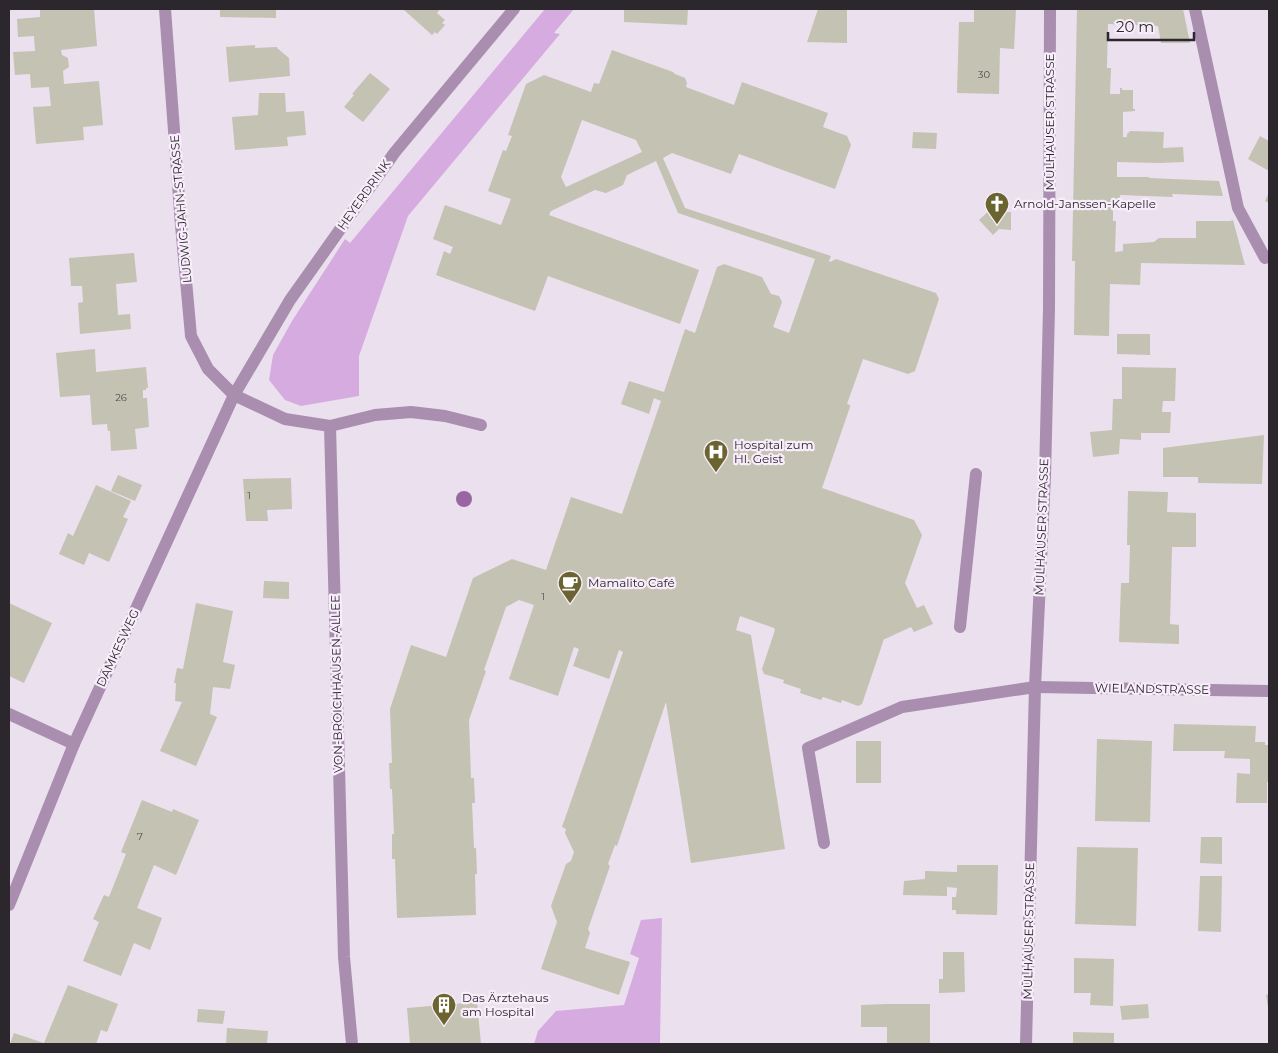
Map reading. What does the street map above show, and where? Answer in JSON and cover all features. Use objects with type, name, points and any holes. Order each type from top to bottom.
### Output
[{"type":"street","name":"LUDWIG-JAHN-STRASSE","points":[[165,9],[191,336],[208,369],[234,395]]},
{"type":"street","name":"HEYERDRINK","points":[[234,395],[290,300],[395,152],[514,9]]},
{"type":"street","name":"MÜLHAUSER STRASSE","points":[[1026,1044],[1035,687],[1045,467],[1049,298],[1050,9]]},
{"type":"street","points":[[1195,9],[1238,208],[1265,258]]},
{"type":"street","points":[[234,395],[285,419],[330,426],[375,415],[411,412],[445,416],[481,425]]},
{"type":"street","name":"DÄMKESWEG","points":[[9,905],[74,744],[234,395]]},
{"type":"street","name":"VON-BROICHHAUSEN-ALLEE","points":[[330,426],[344,957],[352,1044]]},
{"type":"street","points":[[960,627],[976,474]]},
{"type":"street","name":"WIELANDSTRASSE","points":[[824,843],[808,748],[902,707],[1035,687],[1269,691]]},
{"type":"street","points":[[9,714],[74,744]]},
{"type":"shaded area","points":[[545,9],[574,9],[554,33],[560,34],[408,216],[359,356],[359,396],[301,406],[285,400],[269,380],[273,355],[292,321],[345,239],[350,243]]},
{"type":"shaded area","points":[[662,918],[660,1044],[534,1044],[538,1031],[556,1011],[624,1005],[639,958],[630,954],[641,920]]},
{"type":"building","points":[[40,9],[94,9],[97,46],[61,50],[62,55],[68,58],[69,67],[63,71],[64,84],[99,81],[103,125],[83,127],[84,140],[36,144],[33,107],[51,106],[49,87],[31,88],[30,74],[15,75],[13,52],[35,51],[34,36],[18,37],[17,19],[40,17]]},
{"type":"building","points":[[220,9],[276,9],[276,18],[220,17]]},
{"type":"building","points":[[405,9],[440,9],[437,13],[445,20],[442,23],[445,25],[437,34],[435,32],[432,35]]},
{"type":"building","points":[[624,9],[688,9],[687,25],[624,22]]},
{"type":"building","points":[[818,9],[847,9],[847,43],[807,42]]},
{"type":"building","points":[[974,9],[1016,9],[1014,49],[1000,48],[999,94],[957,93],[959,22],[974,22]]},
{"type":"building","points":[[1077,9],[1183,9],[1190,43],[1161,43],[1158,26],[1108,24],[1107,68],[1111,68],[1110,94],[1120,94],[1120,88],[1122,90],[1133,90],[1133,109],[1135,111],[1123,112],[1123,137],[1127,137],[1130,131],[1164,132],[1163,148],[1183,147],[1184,162],[1117,162],[1117,177],[1219,181],[1223,196],[1172,194],[1173,197],[1120,195],[1120,205],[1113,205],[1113,221],[1116,221],[1115,252],[1123,251],[1123,244],[1154,242],[1159,238],[1196,238],[1196,221],[1233,220],[1245,265],[1141,263],[1140,285],[1110,284],[1109,336],[1074,335],[1075,261],[1072,261]]},
{"type":"building","points":[[255,45],[255,48],[277,47],[289,58],[290,76],[229,82],[226,47]]},
{"type":"building","points":[[612,50],[673,72],[685,78],[686,87],[734,105],[742,82],[828,113],[823,127],[847,136],[851,145],[835,189],[739,154],[731,174],[672,153],[663,158],[685,208],[831,256],[830,262],[836,259],[936,293],[939,299],[915,371],[908,374],[863,359],[847,404],[850,407],[822,488],[914,520],[922,535],[905,583],[917,608],[924,605],[933,624],[914,632],[911,627],[884,639],[862,704],[858,706],[842,700],[841,703],[823,697],[821,700],[800,693],[801,689],[783,683],[784,680],[764,674],[762,669],[775,630],[740,616],[736,630],[751,635],[785,849],[691,863],[666,702],[617,846],[615,845],[608,864],[610,866],[588,929],[590,933],[585,948],[630,962],[619,995],[541,969],[557,922],[551,906],[566,864],[571,861],[574,852],[565,833],[566,829],[562,827],[623,652],[619,650],[609,679],[573,666],[579,649],[574,647],[558,696],[509,679],[534,605],[519,600],[506,607],[469,720],[471,778],[474,778],[475,803],[472,803],[477,874],[475,874],[476,915],[397,918],[395,859],[392,859],[392,834],[394,834],[389,763],[392,763],[390,709],[411,645],[446,657],[473,578],[512,559],[546,570],[571,497],[622,514],[661,401],[654,398],[649,414],[621,404],[629,381],[664,392],[685,329],[695,333],[717,267],[724,264],[762,277],[771,294],[779,296],[782,302],[773,327],[789,333],[815,259],[678,213],[656,161],[627,175],[623,185],[606,193],[595,190],[551,211],[549,215],[699,270],[680,324],[548,276],[535,311],[436,275],[444,251],[450,254],[453,247],[433,239],[445,205],[501,225],[511,199],[488,191],[503,150],[506,151],[512,136],[508,135],[526,84],[544,75],[591,92],[594,83],[599,84]],"holes":[[[582,120],[636,140],[642,152],[566,187],[561,177]]]},
{"type":"building","points":[[370,73],[390,89],[363,122],[344,107],[354,95],[352,94]]},
{"type":"building","points":[[259,93],[285,93],[286,112],[304,111],[306,135],[287,137],[288,146],[235,150],[232,117],[258,115]]},
{"type":"building","points":[[913,132],[937,133],[936,149],[912,148]]},
{"type":"building","points":[[1260,136],[1269,141],[1269,171],[1248,159]]},
{"type":"building","points":[[1269,192],[1269,203],[1265,201]]},
{"type":"building","name":"Arnold-Janssen-Kapelle","points":[[994,206],[1000,212],[1011,212],[1011,230],[999,229],[993,235],[979,220]]},
{"type":"building","points":[[134,253],[137,282],[116,284],[118,315],[130,314],[131,329],[80,334],[78,303],[83,302],[82,286],[71,286],[69,258]]},
{"type":"building","points":[[1117,334],[1150,334],[1150,355],[1117,354]]},
{"type":"building","points":[[95,349],[96,372],[146,367],[148,388],[143,390],[143,398],[147,398],[149,427],[135,429],[137,449],[111,451],[110,431],[108,431],[107,424],[92,425],[90,395],[60,397],[56,353]]},
{"type":"building","points":[[1122,367],[1176,368],[1175,401],[1163,401],[1162,412],[1171,412],[1170,433],[1141,433],[1141,440],[1120,439],[1119,454],[1093,457],[1090,432],[1112,430],[1113,399],[1122,399]]},
{"type":"building","points":[[1264,435],[1262,484],[1198,483],[1198,477],[1163,477],[1163,448]]},
{"type":"building","points":[[118,475],[142,485],[135,501],[111,491]]},
{"type":"building","points":[[291,478],[292,509],[267,510],[268,521],[246,521],[243,479]]},
{"type":"building","points":[[96,485],[131,501],[123,517],[128,519],[109,562],[89,553],[84,565],[59,554],[68,533],[73,536]]},
{"type":"building","points":[[1128,491],[1168,492],[1167,512],[1196,513],[1196,547],[1172,547],[1170,624],[1179,625],[1179,644],[1119,642],[1121,583],[1129,583],[1130,545],[1127,545]]},
{"type":"building","points":[[264,581],[289,582],[289,599],[263,598]]},
{"type":"building","points":[[9,603],[52,623],[24,683],[9,676]]},
{"type":"building","points":[[196,603],[233,611],[223,662],[235,665],[230,689],[213,687],[210,714],[217,717],[196,766],[160,751],[182,702],[175,701],[176,683],[174,683],[177,668],[183,669]]},
{"type":"building","points":[[1174,724],[1256,726],[1255,742],[1265,742],[1265,745],[1269,745],[1267,803],[1236,803],[1237,773],[1250,774],[1250,759],[1224,758],[1225,751],[1173,751]]},
{"type":"building","points":[[1097,739],[1152,741],[1150,822],[1095,821]]},
{"type":"building","points":[[856,741],[881,741],[881,783],[856,783]]},
{"type":"building","points":[[142,800],[172,812],[173,809],[199,820],[176,875],[154,865],[137,908],[162,918],[150,950],[134,943],[121,976],[83,961],[99,922],[93,919],[104,895],[109,897],[126,854],[121,852]]},
{"type":"building","points":[[1201,837],[1222,837],[1222,864],[1200,863]]},
{"type":"building","points":[[1077,847],[1138,848],[1136,926],[1075,924]]},
{"type":"building","points":[[957,865],[998,865],[997,915],[956,914],[956,910],[952,910],[952,897],[956,897],[957,888],[947,887],[947,896],[903,895],[904,881],[925,879],[925,871],[957,872]]},
{"type":"building","points":[[1200,876],[1222,876],[1221,932],[1198,931]]},
{"type":"building","points":[[943,952],[964,952],[965,992],[939,993],[939,979],[943,979]]},
{"type":"building","points":[[1074,958],[1114,959],[1113,1006],[1090,1005],[1091,993],[1074,993]]},
{"type":"building","points":[[68,985],[118,1004],[107,1032],[101,1030],[96,1044],[10,1044],[14,1033],[44,1043]]},
{"type":"building","points":[[1269,994],[1269,1008],[1268,1008],[1266,995]]},
{"type":"building","name":"Das Ärztehaus am Hospital","points":[[477,1002],[481,1044],[410,1044],[407,1008]]},
{"type":"building","points":[[930,1004],[930,1044],[887,1044],[887,1027],[861,1027],[861,1005]]},
{"type":"building","points":[[1148,1004],[1149,1018],[1122,1020],[1120,1006]]},
{"type":"building","points":[[198,1009],[225,1011],[223,1024],[197,1022]]},
{"type":"building","points":[[227,1028],[268,1031],[267,1044],[226,1044]]},
{"type":"building","points":[[1073,1032],[1114,1033],[1114,1044],[1073,1044]]},
{"type":"place","name":"Arnold-Janssen-Kapelle","points":[[997,225]]},
{"type":"place","name":"Hospital zum Hl. Geist","points":[[716,473]]},
{"type":"place","name":"Mamalito Café","points":[[570,604]]},
{"type":"place","name":"Das Ärztehaus am Hospital","points":[[444,1026]]}]
